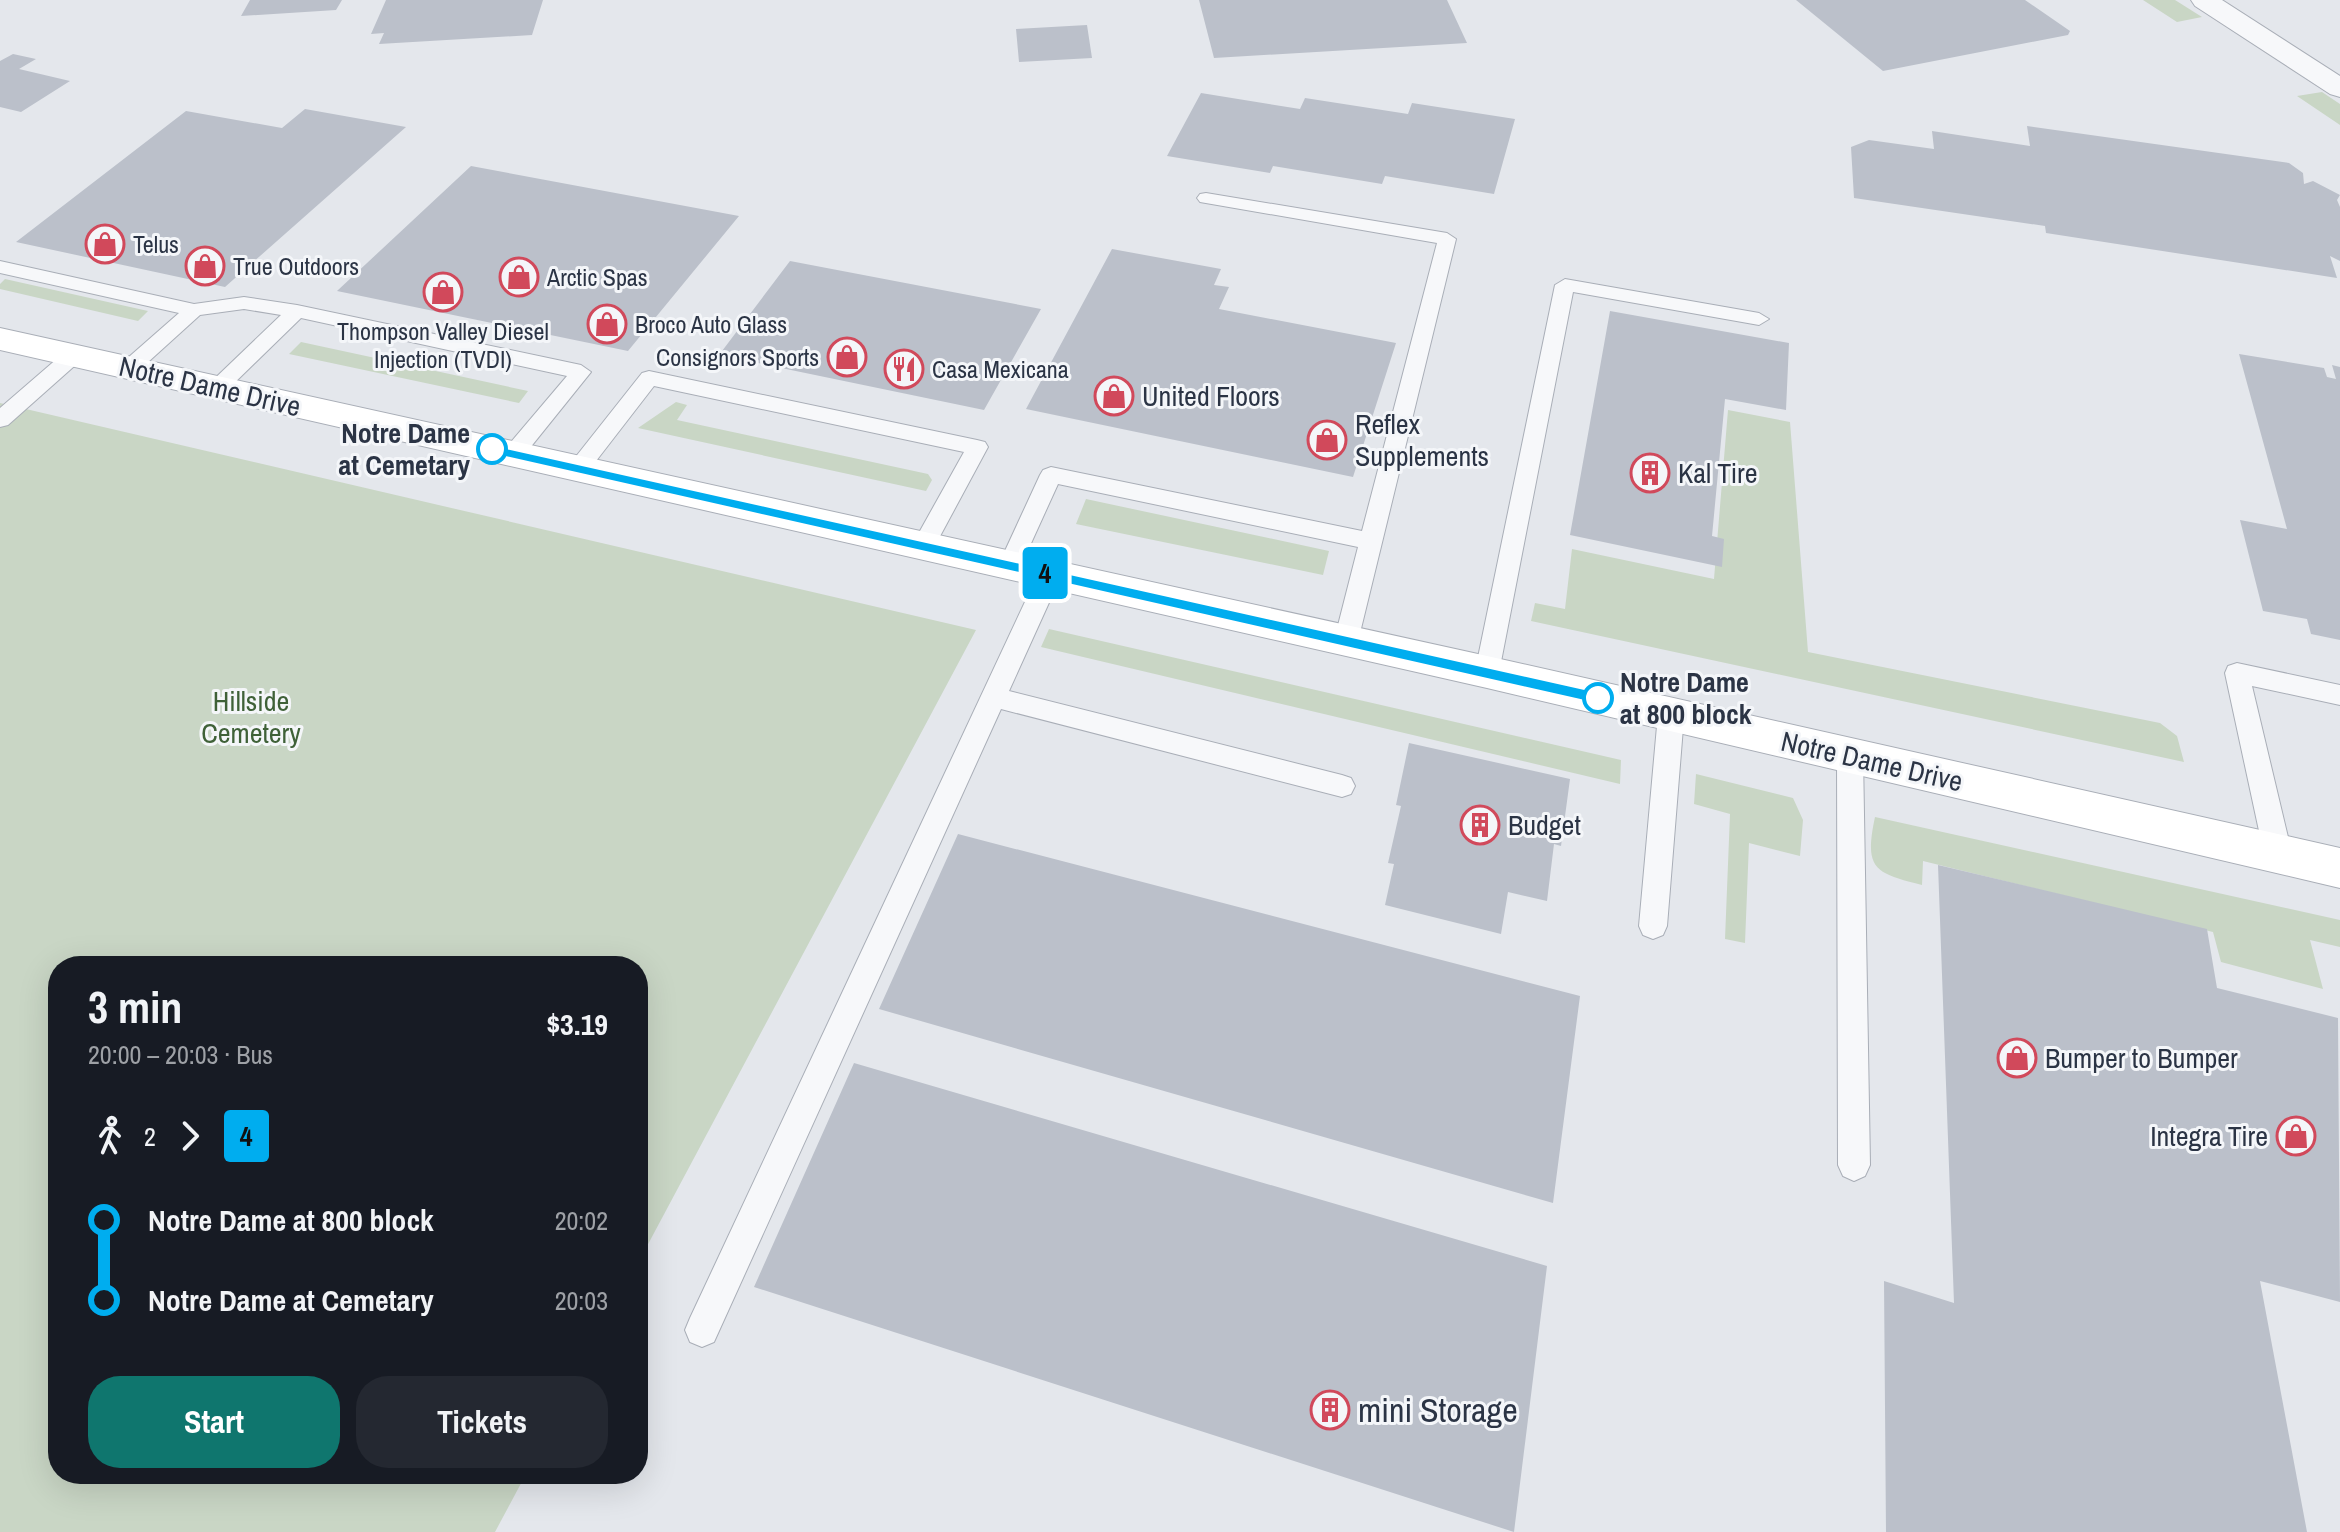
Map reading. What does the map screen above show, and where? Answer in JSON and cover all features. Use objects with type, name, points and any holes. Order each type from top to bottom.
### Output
[{"type":"street","points":[[2204,0],[2340,88]]},
{"type":"street","name":"Notre Dame Drive","points":[[0,339],[1487,672],[2340,868]]},
{"type":"lane","points":[[1206,198],[1447,239],[1346,641]]},
{"type":"lane","points":[[0,267],[194,310],[244,303],[297,311],[581,372],[513,454]]},
{"type":"lane","points":[[1487,672],[1565,285],[1759,319]]},
{"type":"lane","points":[[129,368],[194,310]]},
{"type":"lane","points":[[217,388],[297,311]]},
{"type":"lane","points":[[0,420],[73,356]]},
{"type":"lane","points":[[578,469],[649,378],[977,447],[923,547]]},
{"type":"lane","points":[[1010,566],[1051,475],[1372,541]]},
{"type":"lane","points":[[702,1330],[1050,574]]},
{"type":"lane","points":[[2278,854],[2237,673],[2340,695]]},
{"type":"lane","points":[[993,697],[1342,786]]},
{"type":"lane","points":[[1653,926],[1671,715]]},
{"type":"lane","points":[[1850,756],[1854,1165]]},
{"type":"green space","points":[[2143,0],[2175,0],[2202,17],[2177,22]]},
{"type":"green space","points":[[2322,92],[2340,104],[2340,125],[2297,96]]},
{"type":"green space","points":[[5,279],[148,311],[138,321],[0,289]]},
{"type":"green space","points":[[301,342],[528,391],[519,403],[289,354]]},
{"type":"green space","points":[[676,402],[687,405],[677,420],[928,474],[932,480],[926,491],[638,428]]},
{"type":"green space","name":"Hillside Cemetery","points":[[0,403],[976,630],[648,1244],[648,956],[48,956],[48,1484],[521,1484],[495,1532],[0,1532]]},
{"type":"green space","points":[[1728,410],[1790,422],[1808,652],[2160,723],[2177,736],[2184,762],[1531,621],[1535,603],[1565,609],[1572,549],[1714,579]]},
{"type":"green space","points":[[1086,499],[1329,551],[1323,575],[1076,524]]},
{"type":"green space","points":[[1049,629],[1621,760],[1620,784],[1041,647]]},
{"type":"green space","points":[[1696,774],[1793,798],[1803,820],[1800,856],[1749,843],[1745,943],[1725,939],[1730,814],[1694,804]]},
{"type":"green space","points":[[1875,817],[2340,920],[2340,947],[2310,940],[2323,989],[2221,962],[2213,932],[1923,861],[1922,885],[1906,881],[1883,872],[1872,858]]},
{"type":"building","points":[[250,0],[342,0],[336,10],[241,16]]},
{"type":"building","points":[[386,0],[543,0],[532,35],[379,44],[384,33],[371,34]]},
{"type":"building","points":[[1199,0],[1447,0],[1467,43],[1214,58]]},
{"type":"building","points":[[1796,0],[2025,0],[2070,31],[2068,35],[1883,71]]},
{"type":"building","points":[[1087,25],[1092,58],[1019,62],[1016,29]]},
{"type":"building","points":[[13,54],[36,59],[19,69],[70,81],[21,112],[0,107],[0,61]]},
{"type":"building","points":[[1201,93],[1300,109],[1305,98],[1408,114],[1412,103],[1515,119],[1494,194],[1385,176],[1382,184],[1273,166],[1270,173],[1167,156]]},
{"type":"building","points":[[305,109],[406,127],[225,287],[16,242],[186,111],[282,128]]},
{"type":"building","points":[[2027,126],[2289,163],[2303,173],[2304,184],[2313,181],[2340,195],[2337,200],[2340,207],[2340,261],[2330,256],[2337,278],[2046,233],[2045,226],[1854,198],[1851,147],[1869,140],[1934,149],[1932,131],[2030,146]]},
{"type":"building","points":[[471,166],[739,216],[628,351],[337,291]]},
{"type":"building","points":[[1112,249],[1221,269],[1214,285],[1229,287],[1219,309],[1396,343],[1353,477],[1026,409]]},
{"type":"building","points":[[790,261],[1041,309],[984,410],[719,355]]},
{"type":"building","name":"Kal Tire","points":[[1610,311],[1789,343],[1786,410],[1725,399],[1712,536],[1724,539],[1722,567],[1570,535]]},
{"type":"building","points":[[2239,354],[2324,368],[2327,377],[2336,379],[2332,365],[2340,367],[2340,640],[2311,634],[2307,619],[2263,611],[2240,520],[2287,529]]},
{"type":"building","name":"Budget","points":[[1409,743],[1570,779],[1561,846],[1554,844],[1547,901],[1508,892],[1501,934],[1385,905],[1394,864],[1388,863],[1401,806],[1396,805]]},
{"type":"building","points":[[958,834],[1580,996],[1553,1203],[879,1009]]},
{"type":"building","points":[[1938,865],[2207,929],[2217,988],[2338,1018],[2340,1302],[2260,1281],[2307,1532],[1886,1532],[1884,1281],[1954,1303]]},
{"type":"building","name":"mini Storage","points":[[854,1063],[1547,1266],[1514,1532],[754,1287]]},
{"type":"bus line","name":"4","points":[[492,449],[1598,698]]},
{"type":"place","name":"Telus","points":[[105,244]]},
{"type":"place","name":"True Outdoors","points":[[205,266]]},
{"type":"place","name":"Arctic Spas","points":[[519,277]]},
{"type":"place","name":"Thompson Valley Diesel Injection (TVDI)","points":[[443,292]]},
{"type":"place","name":"Broco Auto Glass","points":[[607,324]]},
{"type":"place","name":"Consignors Sports","points":[[847,357]]},
{"type":"place","name":"Casa Mexicana","points":[[904,369]]},
{"type":"place","name":"United Floors","points":[[1114,396]]},
{"type":"place","name":"Reflex Supplements","points":[[1327,440]]},
{"type":"place","name":"Notre Dame at Cemetary","points":[[492,449]]},
{"type":"place","name":"Kal Tire","points":[[1650,473]]},
{"type":"place","name":"Notre Dame at 800 block","points":[[1598,698]]},
{"type":"place","name":"Budget","points":[[1480,825]]},
{"type":"place","name":"Bumper to Bumper","points":[[2017,1058]]},
{"type":"place","name":"Integra Tire","points":[[2296,1136]]},
{"type":"place","name":"mini Storage","points":[[1330,1410]]}]
